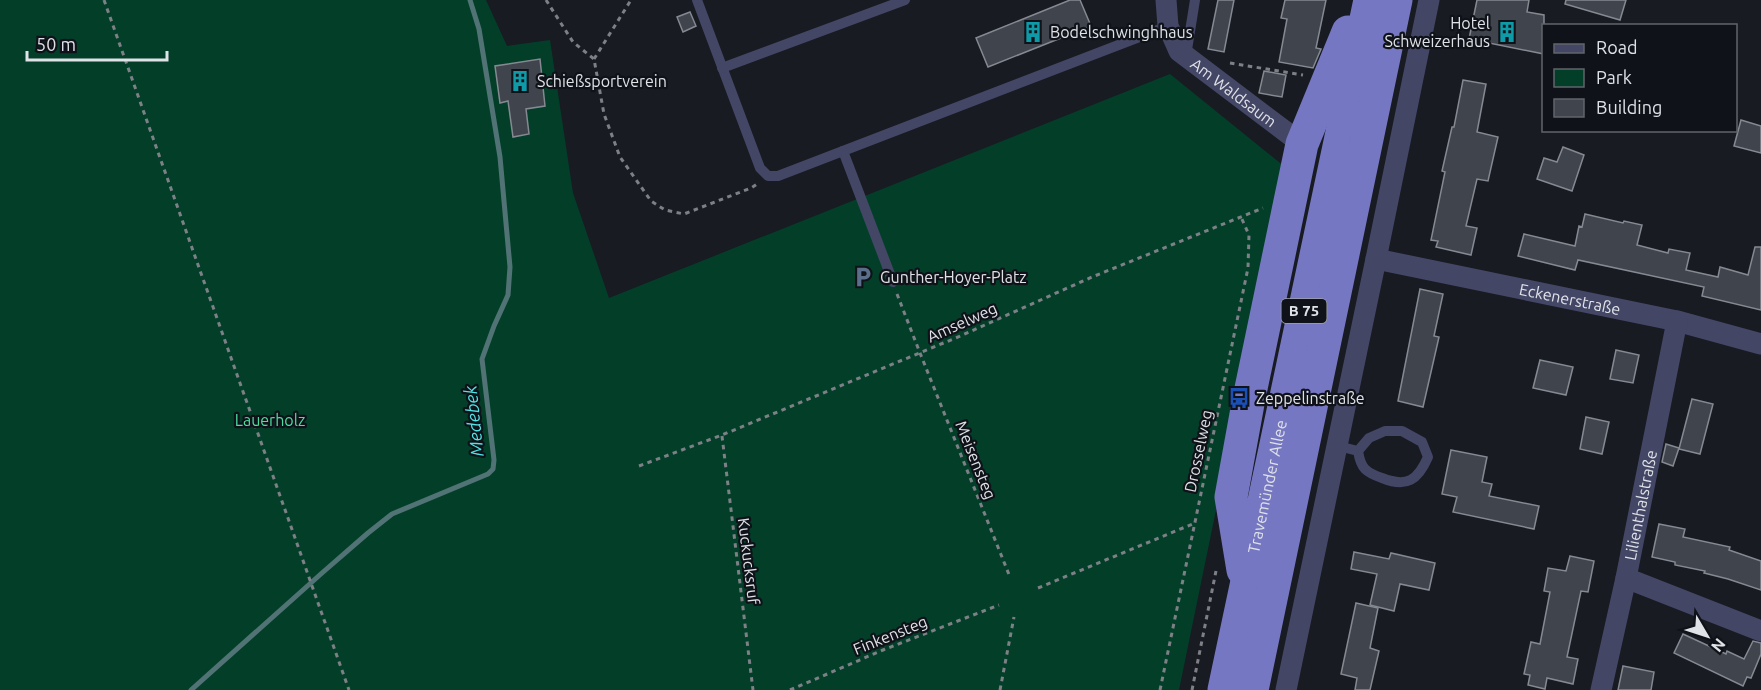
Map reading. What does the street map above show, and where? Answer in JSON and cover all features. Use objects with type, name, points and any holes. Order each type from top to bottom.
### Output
[{"type":"highway","points":[[1246,587],[1231,497],[1249,398],[1302,144],[1361,0]]},
{"type":"highway","name":"Travemünder Allee","points":[[1224,690],[1370,0]]},
{"type":"highway","name":"Travemünder Allee","points":[[1252,690],[1396,0]]},
{"type":"street","name":"Am Waldsaum","points":[[1166,0],[1168,26],[1179,51],[1302,144]]},
{"type":"street","points":[[1286,690],[1348,448],[1376,259],[1429,0]]},
{"type":"street","name":"Eckenerstraße","points":[[1376,259],[1677,321],[1761,344]]},
{"type":"street","name":"Lilienthalstraße","points":[[1601,690],[1626,578],[1677,321]]},
{"type":"street","points":[[1626,578],[1761,631]]},
{"type":"lane","points":[[697,0],[760,168],[768,176],[778,176],[1168,26]]},
{"type":"lane","points":[[722,68],[905,0]]},
{"type":"lane","points":[[1186,56],[1195,0]]},
{"type":"lane","points":[[843,151],[893,282]]},
{"type":"lane","points":[[1384,431],[1402,431],[1422,442],[1428,457],[1421,472],[1407,482],[1391,482],[1363,468],[1348,448],[1384,431]]},
{"type":"path","points":[[104,0],[349,690]]},
{"type":"path","points":[[546,0],[573,42],[594,59],[604,114],[620,157],[651,201],[665,210],[684,214],[751,188],[768,176]]},
{"type":"path","points":[[594,59],[631,0]]},
{"type":"path","points":[[1230,63],[1329,78]]},
{"type":"path","name":"Amselweg","points":[[639,466],[722,435],[920,353],[1092,277],[1293,195]]},
{"type":"path","name":"Drosselweg","points":[[1160,690],[1248,268],[1249,236],[1241,217]]},
{"type":"path","name":"Meisensteg","points":[[893,282],[1010,576]]},
{"type":"path","name":"Kuckucksruf","points":[[722,435],[753,690]]},
{"type":"path","points":[[1038,588],[1195,522]]},
{"type":"path","points":[[1192,690],[1217,563]]},
{"type":"path","name":"Finkensteg","points":[[790,690],[883,650],[999,605]]},
{"type":"path","points":[[1000,690],[1014,617]]},
{"type":"green space","name":"Lauerholz","points":[[0,0],[486,0],[507,46],[550,40],[573,193],[609,298],[1170,74],[1285,167],[1179,690],[0,690]]},
{"type":"building","name":"Bodelschwinghhaus","points":[[1070,0],[1080,0],[1091,26],[988,67],[976,38]]},
{"type":"building","points":[[1218,0],[1234,0],[1224,52],[1208,49]]},
{"type":"building","points":[[1285,0],[1326,0],[1316,48],[1321,49],[1313,68],[1279,62],[1287,19],[1281,18]]},
{"type":"building","name":"Hotel Schweizerhaus","points":[[1477,0],[1529,0],[1527,12],[1544,15],[1542,54],[1469,39]]},
{"type":"building","points":[[1566,0],[1626,0],[1620,20],[1565,4]]},
{"type":"building","points":[[690,12],[696,26],[683,32],[677,17]]},
{"type":"building","name":"Schießsportverein","points":[[540,59],[545,106],[526,109],[529,134],[513,137],[508,101],[500,103],[495,66]]},
{"type":"building","points":[[1264,71],[1286,75],[1282,97],[1259,93]]},
{"type":"building","points":[[1463,80],[1486,84],[1477,132],[1498,137],[1488,181],[1477,179],[1466,226],[1477,228],[1471,255],[1436,247],[1438,241],[1431,240],[1445,172],[1442,171]]},
{"type":"building","points":[[1741,120],[1761,126],[1761,153],[1734,146]]},
{"type":"building","points":[[1563,147],[1584,155],[1572,191],[1537,179],[1544,158],[1557,162]]},
{"type":"building","points":[[1585,214],[1642,225],[1637,245],[1668,253],[1669,249],[1690,253],[1686,270],[1718,277],[1720,267],[1748,275],[1755,247],[1761,247],[1761,310],[1702,296],[1704,287],[1578,260],[1575,270],[1518,256],[1524,234],[1575,246],[1579,226],[1582,227]]},
{"type":"building","points":[[1420,289],[1443,294],[1434,336],[1439,337],[1423,407],[1398,401]]},
{"type":"building","points":[[1616,350],[1639,355],[1633,383],[1610,379]]},
{"type":"building","points":[[1540,360],[1573,367],[1566,395],[1533,388]]},
{"type":"building","points":[[1692,399],[1713,404],[1700,454],[1679,449]]},
{"type":"building","points":[[1586,417],[1609,422],[1602,454],[1580,449]]},
{"type":"building","points":[[1666,444],[1679,448],[1673,466],[1662,462]]},
{"type":"building","points":[[1451,450],[1487,457],[1482,482],[1492,484],[1489,496],[1539,506],[1534,529],[1453,512],[1457,497],[1442,494]]},
{"type":"building","points":[[1659,524],[1685,529],[1683,537],[1730,547],[1729,550],[1761,561],[1761,590],[1704,573],[1705,571],[1675,565],[1675,562],[1652,557]]},
{"type":"building","points":[[1354,552],[1389,559],[1391,553],[1435,563],[1429,590],[1400,584],[1394,611],[1370,605],[1377,574],[1351,569]]},
{"type":"building","points":[[1570,556],[1594,561],[1588,592],[1581,591],[1567,657],[1578,659],[1573,684],[1547,678],[1545,689],[1528,685],[1530,675],[1524,674],[1531,642],[1540,644],[1550,592],[1544,591],[1548,568],[1566,571]]},
{"type":"building","points":[[1356,603],[1378,608],[1370,648],[1379,651],[1370,690],[1355,690],[1357,678],[1341,674]]},
{"type":"building","points":[[1683,634],[1726,654],[1727,651],[1744,659],[1753,641],[1761,643],[1761,654],[1751,678],[1747,677],[1743,686],[1674,653]]},
{"type":"building","points":[[1623,666],[1654,672],[1651,690],[1618,690]]},
{"type":"waterway","name":"Medebek","points":[[191,690],[392,514],[488,474],[493,469],[494,460],[482,359],[508,295],[510,267],[500,157],[479,29],[470,0]]},
{"type":"place","name":"Bodelschwinghhaus","points":[[1033,32]]},
{"type":"place","name":"Hotel Schweizerhaus","points":[[1507,32]]},
{"type":"place","name":"Schießsportverein","points":[[520,81]]},
{"type":"place","name":"Gunther-Hoyer-Platz","points":[[863,277]]},
{"type":"place","name":"Zeppelinstraße","points":[[1239,398]]}]
